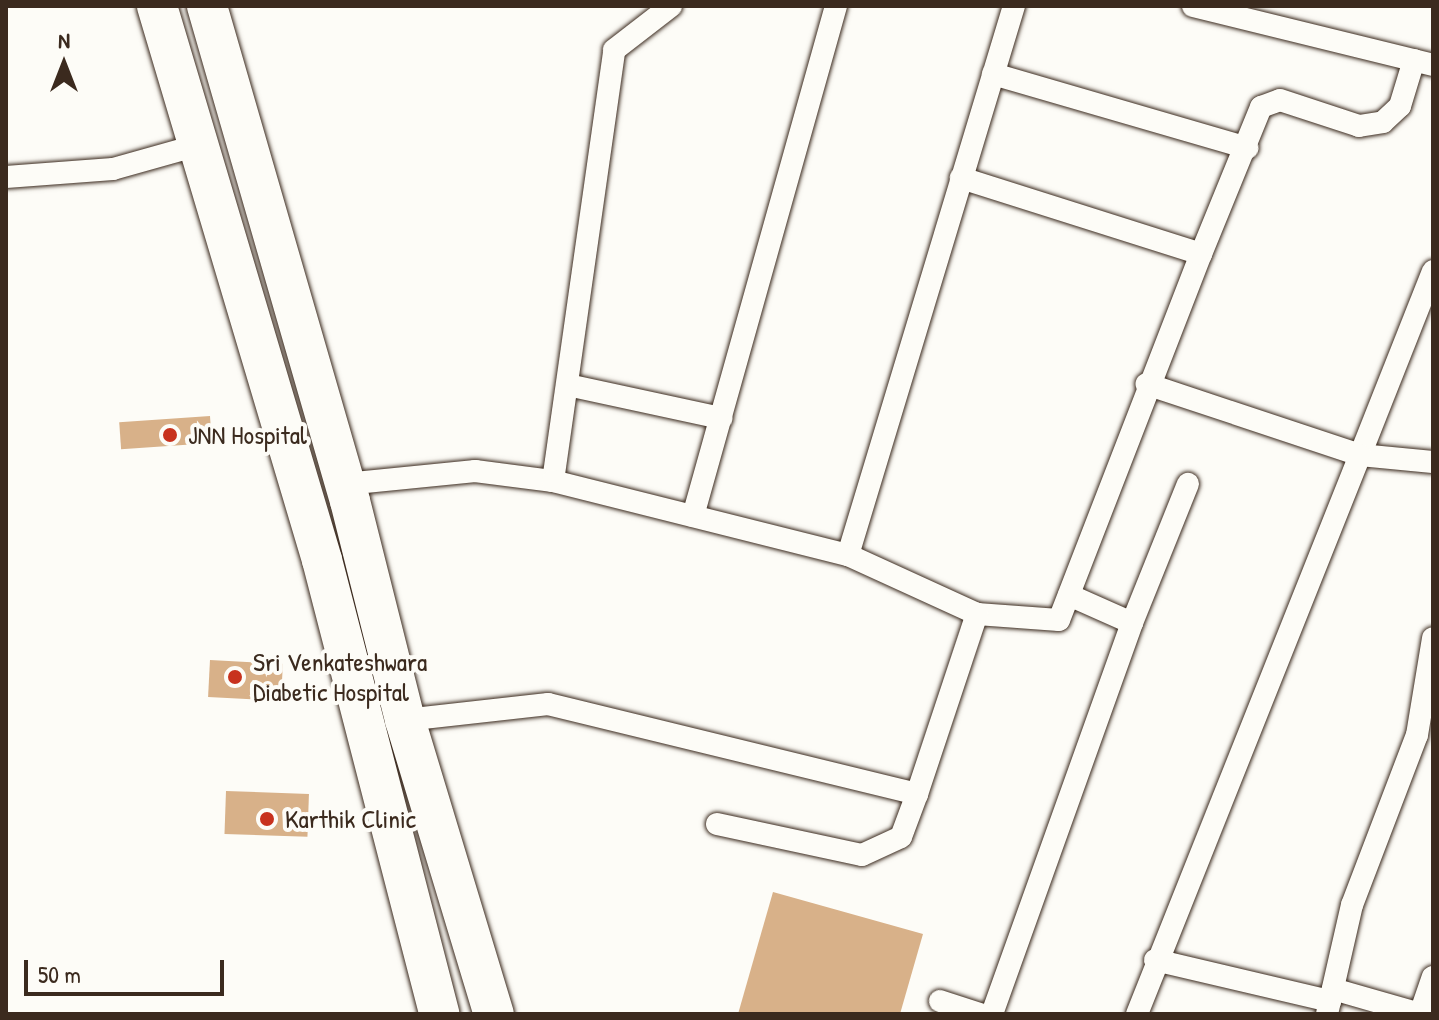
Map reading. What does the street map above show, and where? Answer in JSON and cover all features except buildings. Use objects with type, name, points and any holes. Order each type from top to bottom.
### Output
[{"type":"highway","points":[[157,6],[198,156],[307,510],[439,1014]]},
{"type":"highway","points":[[207,6],[245,152],[348,493],[405,720],[494,1014]]},
{"type":"highway","points":[[198,156],[245,152]]},
{"type":"highway","points":[[307,510],[348,493]]},
{"type":"highway","points":[[417,929],[465,917]]},
{"type":"street","points":[[553,481],[614,50],[640,23],[671,6]]},
{"type":"street","points":[[693,516],[836,6]]},
{"type":"street","points":[[848,555],[1014,6]]},
{"type":"street","points":[[348,493],[475,471],[553,481],[848,555],[977,614],[1059,620],[1147,384],[1268,100],[1359,126],[1383,122],[1400,106],[1424,63],[1193,6]]},
{"type":"street","points":[[993,74],[1247,148]]},
{"type":"street","points":[[6,177],[113,169],[198,156]]},
{"type":"street","points":[[961,178],[1201,254]]},
{"type":"street","points":[[1137,1014],[1155,960],[1433,271]]},
{"type":"street","points":[[1147,384],[1360,455],[1433,462]]},
{"type":"street","points":[[568,385],[721,418]]},
{"type":"street","points":[[992,1014],[1132,623],[1188,484]]},
{"type":"street","points":[[1069,595],[1132,623]]},
{"type":"street","points":[[717,824],[862,855],[901,837],[977,614]]},
{"type":"street","points":[[1330,1001],[1372,845],[1417,735],[1433,638]]},
{"type":"street","points":[[405,720],[548,704],[917,794]]},
{"type":"street","points":[[1155,960],[1330,1001],[1420,1014],[1433,977]]},
{"type":"street","points":[[940,1001],[980,1014]]},
{"type":"place","name":"JNN Hospital","points":[[170,435]]},
{"type":"place","name":"Sri Venkateshwara Diabetic Hospital","points":[[235,677]]},
{"type":"place","name":"Karthik Clinic","points":[[267,819]]}]
